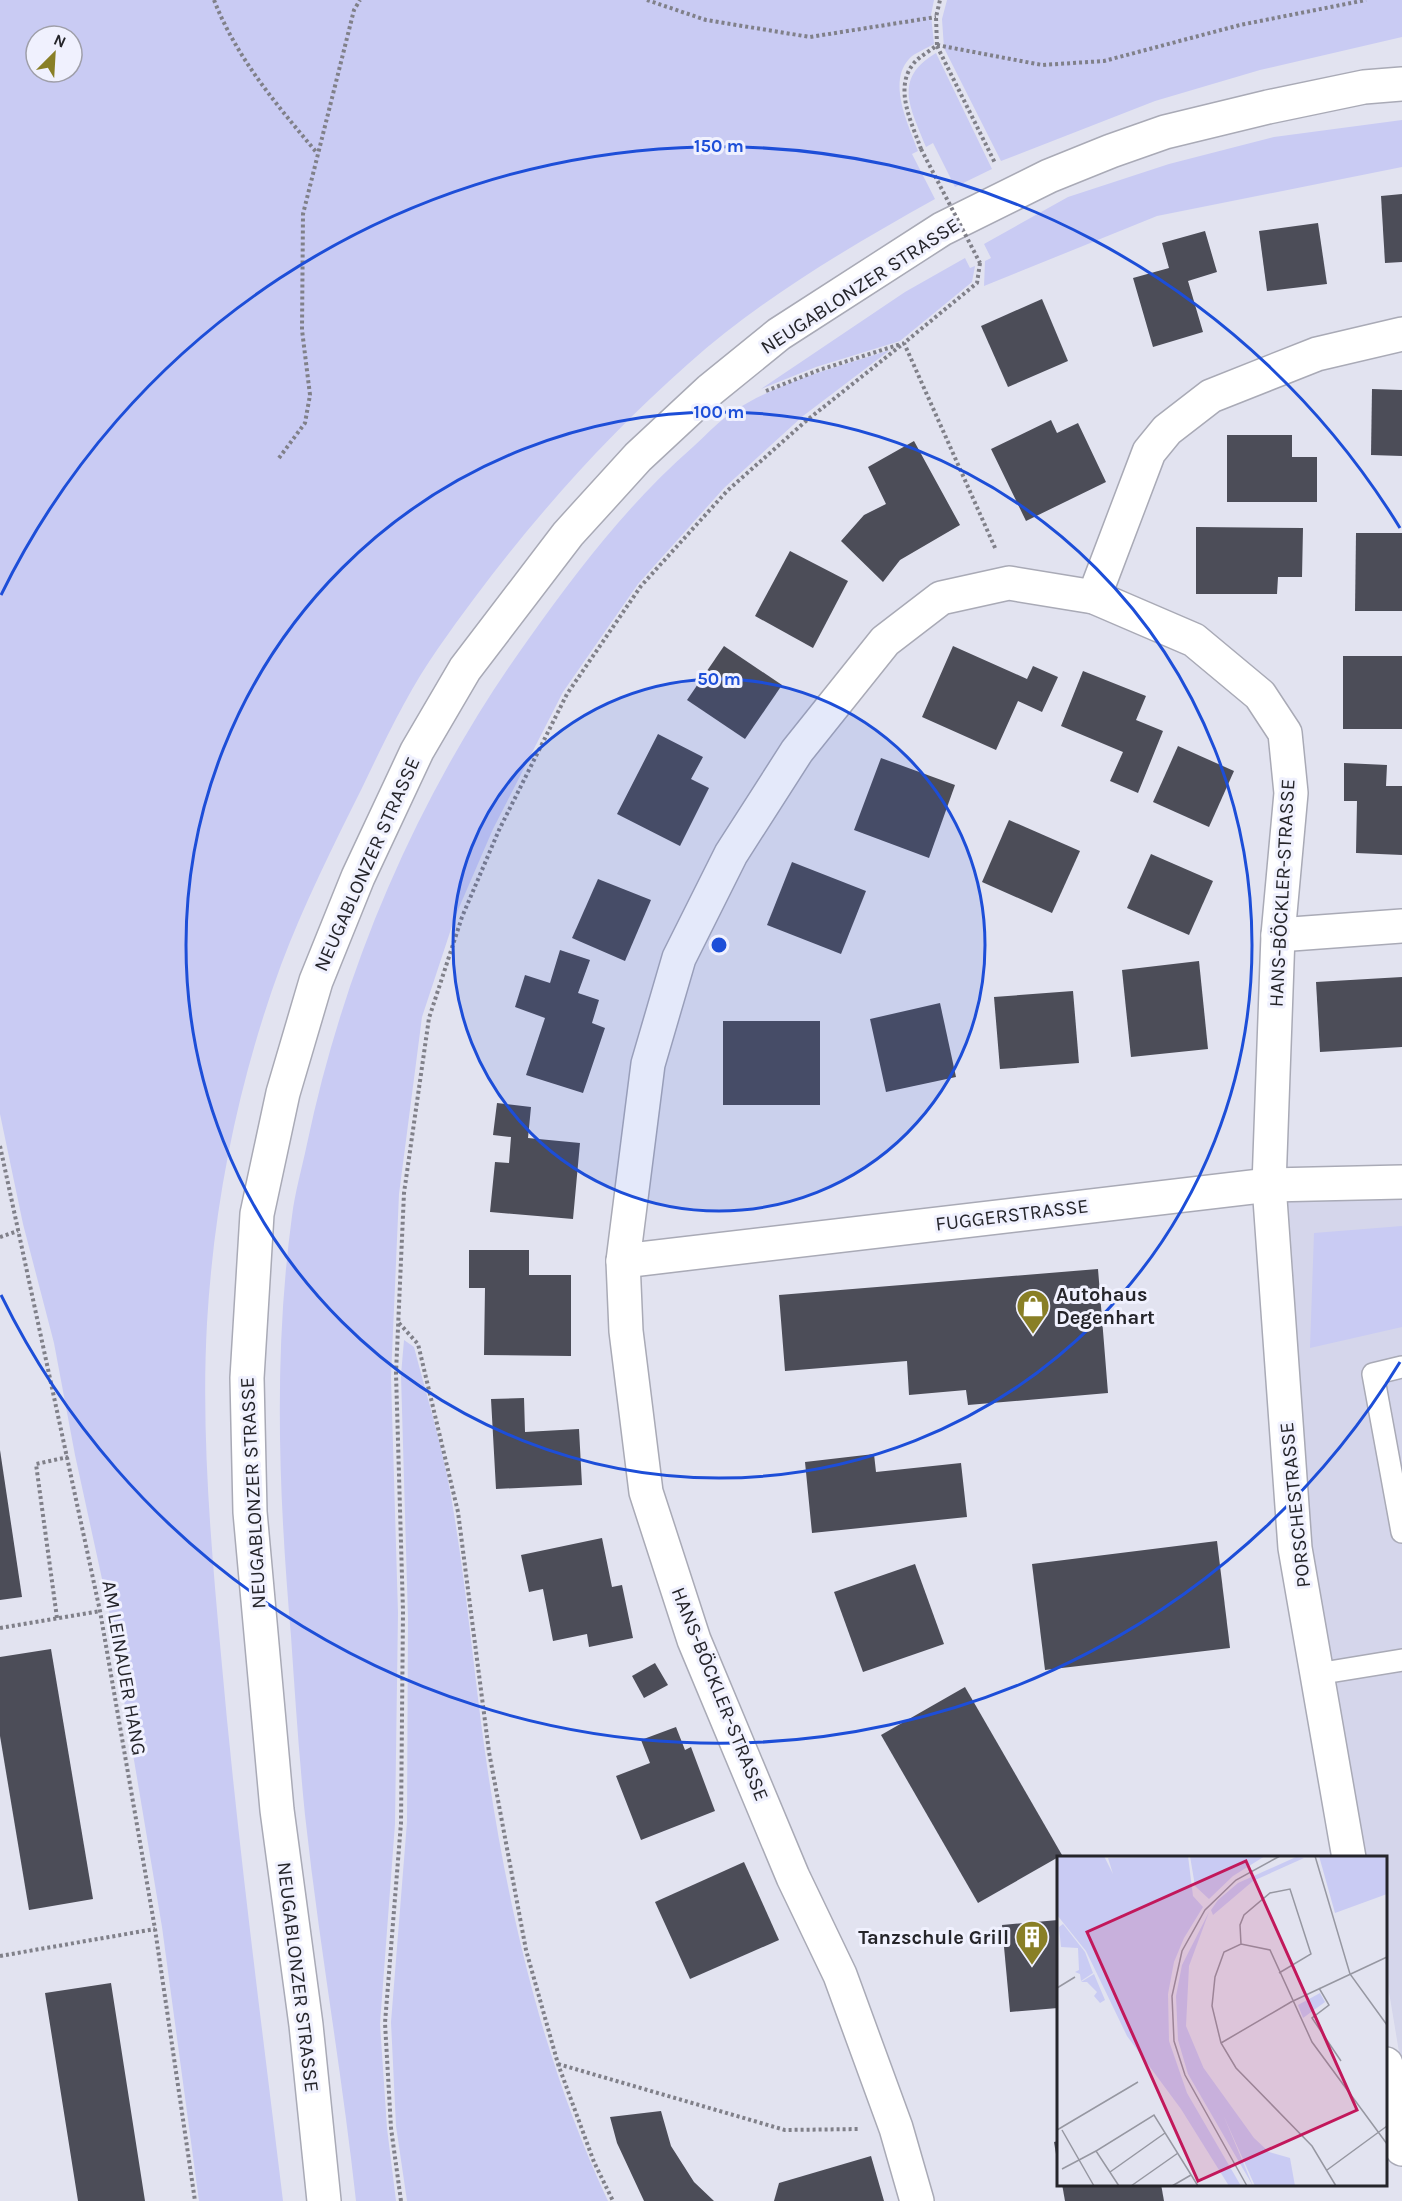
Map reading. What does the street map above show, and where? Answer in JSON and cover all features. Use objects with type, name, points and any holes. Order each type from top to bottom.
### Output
[{"type":"street","name":"NEUGABLONZER STRASSE","points":[[324,2201],[306,2025],[277,1810],[250,1512],[247,1378],[257,1214],[283,1092],[316,981],[358,877],[417,751],[465,669],[568,534],[638,457],[710,390],[779,334],[942,229],[1050,176],[1111,151],[1165,132],[1268,107],[1364,87],[1402,84]]},
{"type":"street","points":[[1094,597],[1149,452],[1167,430],[1211,396],[1317,354],[1402,334]]},
{"type":"street","name":"HANS-BÖCKLER-STRASSE","points":[[917,2201],[896,2128],[840,1975],[793,1877],[694,1640],[646,1492],[626,1331],[623,1261],[648,1064],[679,958],[731,854],[797,750],[885,640],[941,598],[1009,583],[1094,597],[1194,640],[1260,695],[1285,733],[1291,793],[1278,935],[1269,1185]]},
{"type":"street","points":[[1278,935],[1402,926]]},
{"type":"street","name":"FUGGERSTRASSE","points":[[623,1261],[1269,1185],[1402,1182]]},
{"type":"street","name":"PORSCHESTRASSE","points":[[1269,1185],[1295,1548],[1349,1856]]},
{"type":"street","points":[[1387,2069],[1402,2149]]},
{"type":"lane","points":[[1402,1367],[1373,1374],[1402,1532]]},
{"type":"lane","points":[[1317,1674],[1402,1660]]},
{"type":"path","points":[[214,0],[227,33],[265,90],[317,153]]},
{"type":"path","points":[[279,458],[305,423],[310,395],[302,330],[303,214],[354,10],[360,0]]},
{"type":"path","points":[[647,0],[706,20],[810,37],[936,18]]},
{"type":"path","points":[[940,0],[936,18],[937,45],[1000,172]]},
{"type":"path","points":[[401,2201],[391,2128],[385,2023],[401,1822],[403,1611],[396,1373],[404,1193],[429,1018],[462,917],[499,830],[567,694],[641,586],[727,491],[806,421],[977,283],[980,263],[921,148],[905,105],[905,82],[914,63],[937,45],[1042,65],[1104,61],[1240,25],[1366,0]]},
{"type":"path","points":[[939,203],[949,198]]},
{"type":"path","points":[[964,251],[974,245]]},
{"type":"path","points":[[758,395],[819,370],[904,342]]},
{"type":"path","points":[[904,342],[1009,583]]},
{"type":"path","name":"AM LEINAUER HANG","points":[[0,1146],[100,1611],[156,1929],[195,2201]]},
{"type":"path","points":[[0,1237],[18,1231]]},
{"type":"path","points":[[399,1323],[418,1344],[458,1512],[491,1764],[526,1950],[558,2064],[594,2162],[613,2201]]},
{"type":"path","points":[[57,1618],[36,1464],[68,1457]]},
{"type":"path","points":[[0,1628],[100,1611]]},
{"type":"path","points":[[0,1956],[156,1929]]},
{"type":"path","points":[[558,2064],[785,2130],[896,2128]]},
{"type":"shaded area","points":[[0,0],[934,0],[931,15],[934,44],[909,59],[900,80],[900,92],[905,117],[918,151],[912,154],[935,199],[807,275],[716,340],[619,429],[524,534],[466,609],[407,698],[299,920],[266,1008],[241,1096],[222,1187],[210,1278],[205,1406],[208,1489],[227,1723],[283,2201],[199,2201],[162,1927],[109,1611],[75,1455],[54,1343],[23,1224],[0,1114]]},
{"type":"shaded area","points":[[947,0],[1402,0],[1402,37],[1260,70],[1155,101],[1001,161],[944,48],[942,19]]},
{"type":"shaded area","points":[[936,53],[992,169],[955,187],[933,143],[926,147],[915,120],[909,95],[914,73],[922,63]]},
{"type":"shaded area","points":[[1402,120],[1402,167],[1157,216],[984,286],[985,261],[991,258],[984,244],[1068,197],[1169,164],[1274,137]]},
{"type":"shaded area","points":[[965,258],[970,268],[975,266],[972,282],[900,341],[816,367],[761,389],[905,292]]},
{"type":"shaded area","points":[[890,350],[803,416],[724,488],[638,584],[563,692],[493,829],[455,917],[422,1017],[399,1194],[391,1377],[398,1613],[395,1824],[380,2024],[387,2128],[396,2201],[356,2201],[305,1815],[281,1479],[280,1374],[286,1269],[295,1198],[323,1076],[366,943],[392,879],[422,816],[455,754],[491,695],[530,637],[587,561],[648,490],[734,411],[790,383]]},
{"type":"shaded area","points":[[1402,1194],[1402,2070],[1387,1980],[1387,1856],[1365,1856],[1311,1542],[1281,1196]]},
{"type":"shaded area","points":[[1402,1226],[1402,1327],[1310,1348],[1314,1233]]},
{"type":"shaded area","points":[[404,1340],[414,1347],[451,1493],[485,1752],[516,1925],[546,2038],[564,2093],[608,2201],[407,2201],[396,2126],[391,2022],[407,1822],[408,1619],[401,1375]]},
{"type":"building","points":[[1402,194],[1402,262],[1385,263],[1381,196]]},
{"type":"building","points":[[1318,223],[1327,284],[1267,291],[1259,231]]},
{"type":"building","points":[[1205,231],[1217,272],[1188,281],[1203,332],[1153,347],[1133,278],[1169,268],[1162,243]]},
{"type":"building","points":[[1042,299],[1068,361],[1008,387],[981,326]]},
{"type":"building","points":[[1372,389],[1402,390],[1402,456],[1371,455]]},
{"type":"building","points":[[1051,420],[1057,433],[1078,423],[1106,482],[1026,521],[991,449]]},
{"type":"building","points":[[1227,435],[1292,435],[1292,457],[1317,457],[1317,502],[1227,502]]},
{"type":"building","points":[[914,441],[960,525],[900,560],[883,582],[841,541],[864,515],[886,504],[868,467]]},
{"type":"building","points":[[1196,527],[1303,528],[1302,577],[1278,577],[1277,594],[1196,594]]},
{"type":"building","points":[[1356,533],[1402,533],[1402,611],[1355,611]]},
{"type":"building","points":[[790,551],[848,581],[813,648],[755,616]]},
{"type":"building","points":[[724,646],[782,685],[745,739],[687,700]]},
{"type":"building","points":[[953,646],[1027,679],[1033,666],[1058,677],[1042,712],[1018,701],[996,750],[922,717]]},
{"type":"building","points":[[1343,656],[1402,656],[1402,729],[1343,729]]},
{"type":"building","points":[[1083,671],[1146,696],[1136,720],[1163,731],[1138,793],[1110,781],[1123,752],[1061,726]]},
{"type":"building","points":[[658,734],[703,757],[691,779],[709,788],[680,846],[617,814]]},
{"type":"building","points":[[1178,746],[1234,771],[1209,827],[1153,802]]},
{"type":"building","points":[[881,758],[955,785],[929,858],[854,830]]},
{"type":"building","points":[[1344,763],[1387,765],[1386,786],[1402,786],[1402,855],[1356,853],[1357,801],[1344,801]]},
{"type":"building","points":[[1009,820],[1080,851],[1052,913],[982,882]]},
{"type":"building","points":[[1151,854],[1213,881],[1189,935],[1127,908]]},
{"type":"building","points":[[792,862],[866,891],[841,954],[767,925]]},
{"type":"building","points":[[598,879],[651,900],[625,961],[572,938]]},
{"type":"building","points":[[560,950],[590,960],[578,993],[599,1000],[592,1023],[605,1028],[583,1093],[526,1075],[545,1018],[515,1007],[525,975],[550,983]]},
{"type":"building","points":[[1199,961],[1208,1049],[1131,1057],[1122,970]]},
{"type":"building","points":[[1402,977],[1402,1047],[1320,1052],[1316,982]]},
{"type":"building","points":[[1073,991],[1079,1063],[1000,1069],[994,997]]},
{"type":"building","points":[[940,1003],[956,1077],[886,1092],[870,1019]]},
{"type":"building","points":[[723,1021],[820,1021],[820,1105],[723,1105]]},
{"type":"building","points":[[497,1103],[531,1107],[528,1138],[580,1143],[573,1219],[490,1212],[495,1162],[509,1163],[511,1137],[493,1135]]},
{"type":"building","points":[[469,1250],[529,1250],[529,1275],[571,1275],[571,1356],[484,1355],[485,1288],[469,1288]]},
{"type":"building","points":[[1098,1269],[1108,1393],[968,1405],[966,1390],[909,1395],[907,1361],[785,1371],[779,1295]]},
{"type":"building","points":[[524,1398],[525,1432],[579,1429],[582,1485],[496,1489],[491,1399]]},
{"type":"building","points":[[0,1450],[22,1597],[0,1600]]},
{"type":"building","points":[[874,1454],[876,1472],[961,1463],[967,1517],[812,1533],[805,1462]]},
{"type":"building","points":[[602,1538],[612,1587],[622,1585],[633,1638],[589,1647],[587,1634],[553,1641],[543,1589],[529,1592],[521,1555]]},
{"type":"building","points":[[1217,1541],[1230,1648],[1045,1670],[1032,1564]]},
{"type":"building","points":[[915,1564],[944,1644],[863,1672],[834,1592]]},
{"type":"building","points":[[51,1649],[93,1899],[29,1910],[0,1736],[0,1657]]},
{"type":"building","points":[[655,1663],[668,1685],[644,1698],[632,1676]]},
{"type":"building","points":[[965,1687],[1062,1855],[978,1903],[881,1735]]},
{"type":"building","points":[[676,1727],[685,1750],[691,1747],[715,1811],[641,1840],[616,1776],[650,1763],[641,1740]]},
{"type":"building","points":[[744,1862],[779,1940],[690,1979],[655,1902]]},
{"type":"building","name":"Tanzschule Grill","points":[[1057,1920],[1057,2008],[1010,2012],[1002,1925]]},
{"type":"building","points":[[111,1983],[145,2201],[78,2201],[45,1993]]},
{"type":"building","points":[[661,2111],[671,2146],[694,2182],[714,2201],[644,2201],[617,2143],[610,2117]]},
{"type":"building","points":[[1057,2141],[1057,2160],[1054,2142]]},
{"type":"building","points":[[871,2156],[884,2201],[774,2201],[779,2183]]},
{"type":"building","points":[[1062,2186],[1161,2186],[1164,2201],[1065,2201]]},
{"type":"place","name":"Autohaus Degenhart","points":[[1033,1335]]},
{"type":"place","name":"Tanzschule Grill","points":[[1032,1966]]}]
